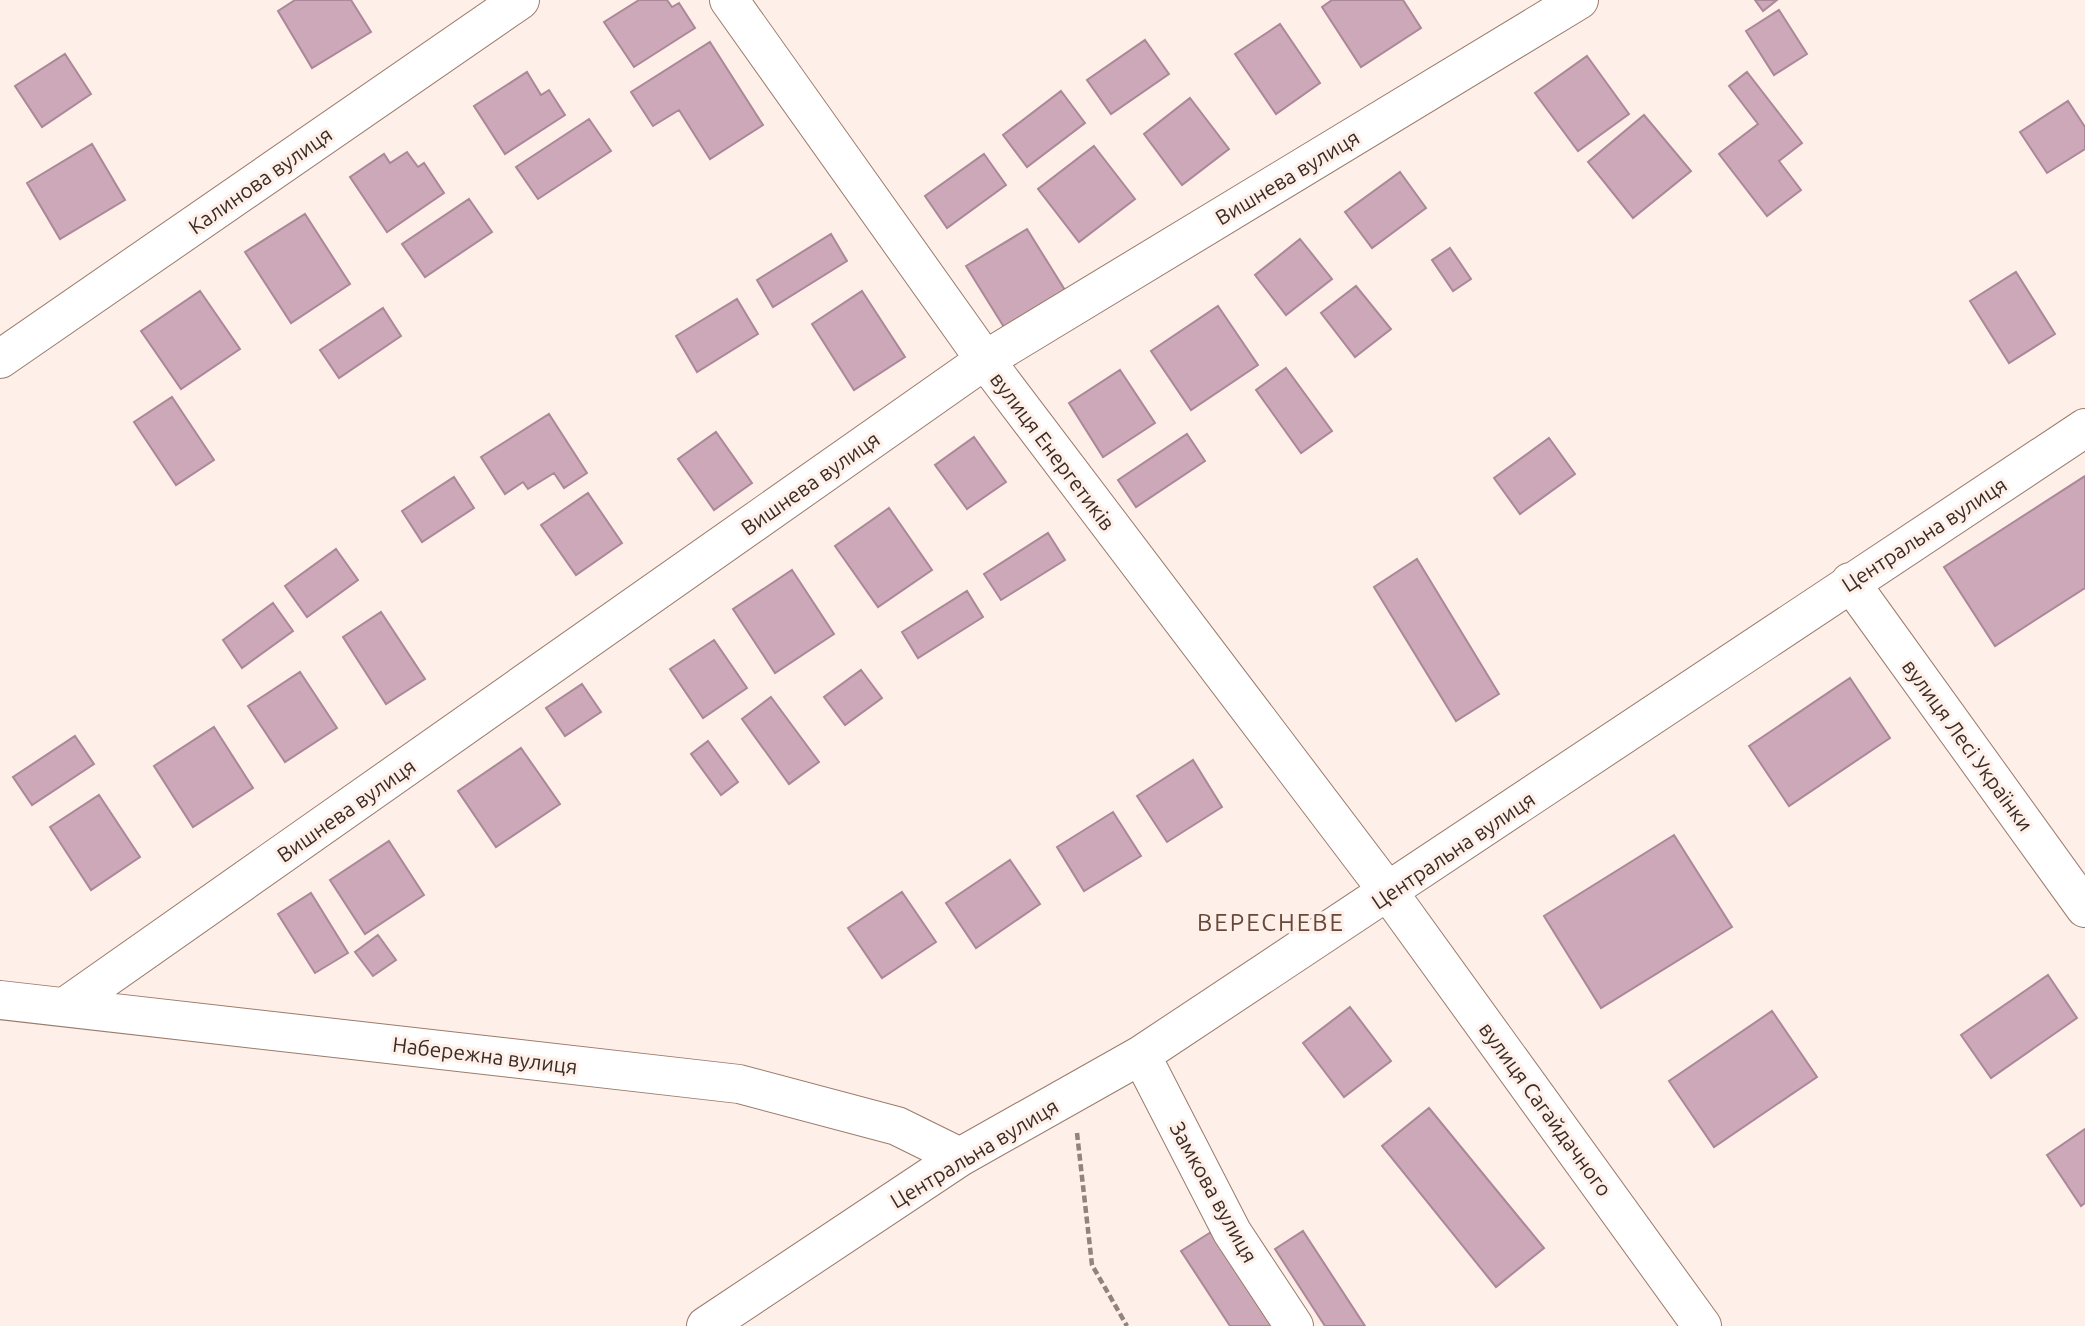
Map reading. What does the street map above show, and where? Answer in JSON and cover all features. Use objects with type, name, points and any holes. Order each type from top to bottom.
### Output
[{"type":"street","name":"Калинова вулиця","points":[[0,359],[520,0]]},
{"type":"street","name":"вулиця Енергетиків","points":[[729,0],[985,360],[1389,893]]},
{"type":"street","name":"Вишнева вулиця","points":[[66,1006],[985,360],[1579,0]]},
{"type":"street","name":"Центральна вулиця","points":[[706,1326],[960,1157],[1141,1055],[1389,893],[1850,582],[2085,428]]},
{"type":"street","name":"вулиця Лесі Українки","points":[[1850,582],[2085,908]]},
{"type":"street","name":"вулиця Сагайдачного","points":[[1389,893],[1702,1326]]},
{"type":"street","name":"Набережна вулиця","points":[[0,1000],[739,1084],[897,1126],[960,1157]]},
{"type":"street","name":"Замкова вулиця","points":[[1141,1055],[1232,1232],[1294,1326]]},
{"type":"path","points":[[1072,1094],[1092,1265],[1127,1326]]},
{"type":"building","points":[[295,0],[351,0],[371,32],[312,68],[278,11]]},
{"type":"building","points":[[639,0],[667,0],[672,7],[679,3],[695,28],[634,67],[604,22]]},
{"type":"building","points":[[1332,0],[1403,0],[1421,28],[1361,67],[1322,7]]},
{"type":"building","points":[[1755,0],[1777,0],[1763,11]]},
{"type":"building","points":[[1779,10],[1807,54],[1774,75],[1746,31]]},
{"type":"building","points":[[1280,24],[1320,83],[1276,114],[1235,54]]},
{"type":"building","points":[[1145,40],[1169,74],[1111,114],[1087,80]]},
{"type":"building","points":[[710,42],[763,125],[710,159],[679,110],[653,126],[631,92]]},
{"type":"building","points":[[65,54],[91,94],[42,127],[15,86]]},
{"type":"building","points":[[1587,56],[1629,114],[1578,151],[1535,93]]},
{"type":"building","points":[[527,72],[541,95],[549,90],[565,115],[505,154],[474,106]]},
{"type":"building","points":[[1747,72],[1802,143],[1779,161],[1801,190],[1767,216],[1719,154],[1758,124],[1729,86]]},
{"type":"building","points":[[1061,91],[1085,123],[1027,167],[1003,135]]},
{"type":"building","points":[[1190,98],[1229,149],[1182,185],[1144,134]]},
{"type":"building","points":[[2068,101],[2085,127],[2085,149],[2047,173],[2020,132]]},
{"type":"building","points":[[1644,115],[1691,171],[1633,218],[1588,162]]},
{"type":"building","points":[[589,119],[611,151],[538,199],[516,167]]},
{"type":"building","points":[[92,144],[125,200],[60,239],[27,183]]},
{"type":"building","points":[[1094,146],[1135,199],[1079,242],[1038,189]]},
{"type":"building","points":[[407,152],[418,167],[424,163],[444,193],[387,232],[350,177],[384,154],[390,163]]},
{"type":"building","points":[[984,154],[1006,185],[947,228],[925,196]]},
{"type":"building","points":[[1400,172],[1426,208],[1372,248],[1345,212]]},
{"type":"building","points":[[469,199],[492,232],[425,277],[402,244]]},
{"type":"building","points":[[305,214],[350,284],[291,323],[245,252]]},
{"type":"building","points":[[1027,229],[1068,295],[1007,332],[966,266]]},
{"type":"building","points":[[831,234],[847,261],[773,307],[757,280]]},
{"type":"building","points":[[1300,239],[1332,279],[1286,315],[1255,275]]},
{"type":"building","points":[[1450,248],[1471,279],[1453,291],[1432,260]]},
{"type":"building","points":[[2016,272],[2055,334],[2009,363],[1970,301]]},
{"type":"building","points":[[1356,286],[1391,329],[1355,357],[1321,313]]},
{"type":"building","points":[[200,291],[240,349],[181,389],[141,331]]},
{"type":"building","points":[[862,291],[905,357],[854,390],[812,324]]},
{"type":"building","points":[[737,299],[758,334],[697,372],[676,336]]},
{"type":"building","points":[[1218,306],[1258,365],[1191,410],[1151,351]]},
{"type":"building","points":[[383,308],[401,336],[339,378],[320,350]]},
{"type":"building","points":[[1286,368],[1332,431],[1301,453],[1256,390]]},
{"type":"building","points":[[1120,370],[1155,423],[1103,457],[1069,403]]},
{"type":"building","points":[[172,397],[214,460],[176,485],[134,422]]},
{"type":"building","points":[[549,414],[587,473],[564,488],[554,473],[528,489],[523,482],[505,494],[481,457]]},
{"type":"building","points":[[716,432],[752,483],[714,510],[678,459]]},
{"type":"building","points":[[1187,434],[1205,461],[1136,507],[1118,480]]},
{"type":"building","points":[[974,437],[1006,482],[967,509],[935,465]]},
{"type":"building","points":[[1549,438],[1575,474],[1520,514],[1494,478]]},
{"type":"building","points":[[2085,476],[2085,588],[1995,646],[1944,567]]},
{"type":"building","points":[[454,477],[474,508],[422,542],[402,511]]},
{"type":"building","points":[[588,493],[622,543],[576,575],[541,525]]},
{"type":"building","points":[[889,508],[932,570],[878,607],[835,546]]},
{"type":"building","points":[[1048,533],[1065,560],[1001,600],[984,574]]},
{"type":"building","points":[[336,549],[358,580],[307,617],[285,586]]},
{"type":"building","points":[[1417,559],[1499,694],[1456,721],[1374,587]]},
{"type":"building","points":[[792,570],[834,634],[775,673],[733,609]]},
{"type":"building","points":[[967,591],[983,617],[918,658],[902,632]]},
{"type":"building","points":[[273,603],[293,631],[242,668],[223,640]]},
{"type":"building","points":[[381,612],[425,679],[386,704],[343,637]]},
{"type":"building","points":[[714,640],[747,688],[703,718],[670,669]]},
{"type":"building","points":[[861,670],[882,698],[845,725],[824,697]]},
{"type":"building","points":[[300,672],[337,728],[285,762],[248,706]]},
{"type":"building","points":[[1850,678],[1890,738],[1789,806],[1749,746]]},
{"type":"building","points":[[582,684],[601,712],[565,736],[546,708]]},
{"type":"building","points":[[771,697],[819,762],[789,784],[742,719]]},
{"type":"building","points":[[214,727],[253,788],[193,827],[154,766]]},
{"type":"building","points":[[75,736],[94,764],[32,805],[13,777]]},
{"type":"building","points":[[708,741],[738,782],[721,795],[691,754]]},
{"type":"building","points":[[521,748],[560,804],[496,847],[458,791]]},
{"type":"building","points":[[1193,760],[1222,807],[1167,842],[1137,796]]},
{"type":"building","points":[[99,795],[140,857],[91,890],[50,827]]},
{"type":"building","points":[[1113,812],[1141,856],[1084,891],[1057,847]]},
{"type":"building","points":[[1674,835],[1732,927],[1601,1008],[1544,916]]},
{"type":"building","points":[[389,841],[424,895],[365,934],[330,880]]},
{"type":"building","points":[[1010,860],[1040,904],[976,948],[946,903]]},
{"type":"building","points":[[902,892],[936,942],[882,978],[848,928]]},
{"type":"building","points":[[311,893],[348,953],[315,973],[278,914]]},
{"type":"building","points":[[378,935],[396,960],[373,976],[355,952]]},
{"type":"building","points":[[2048,975],[2077,1018],[1991,1078],[1961,1035]]},
{"type":"building","points":[[1350,1007],[1391,1061],[1344,1097],[1303,1043]]},
{"type":"building","points":[[1772,1011],[1817,1077],[1714,1147],[1669,1081]]},
{"type":"building","points":[[1429,1108],[1544,1248],[1496,1287],[1382,1146]]},
{"type":"building","points":[[2085,1129],[2085,1203],[2081,1206],[2047,1155]]},
{"type":"building","points":[[1303,1231],[1365,1326],[1325,1326],[1275,1249]]},
{"type":"building","points":[[1211,1232],[1273,1326],[1230,1326],[1181,1251]]},
{"type":"district","name":"ВЕРЕСНЕВЕ","points":[[1271,922]]}]
